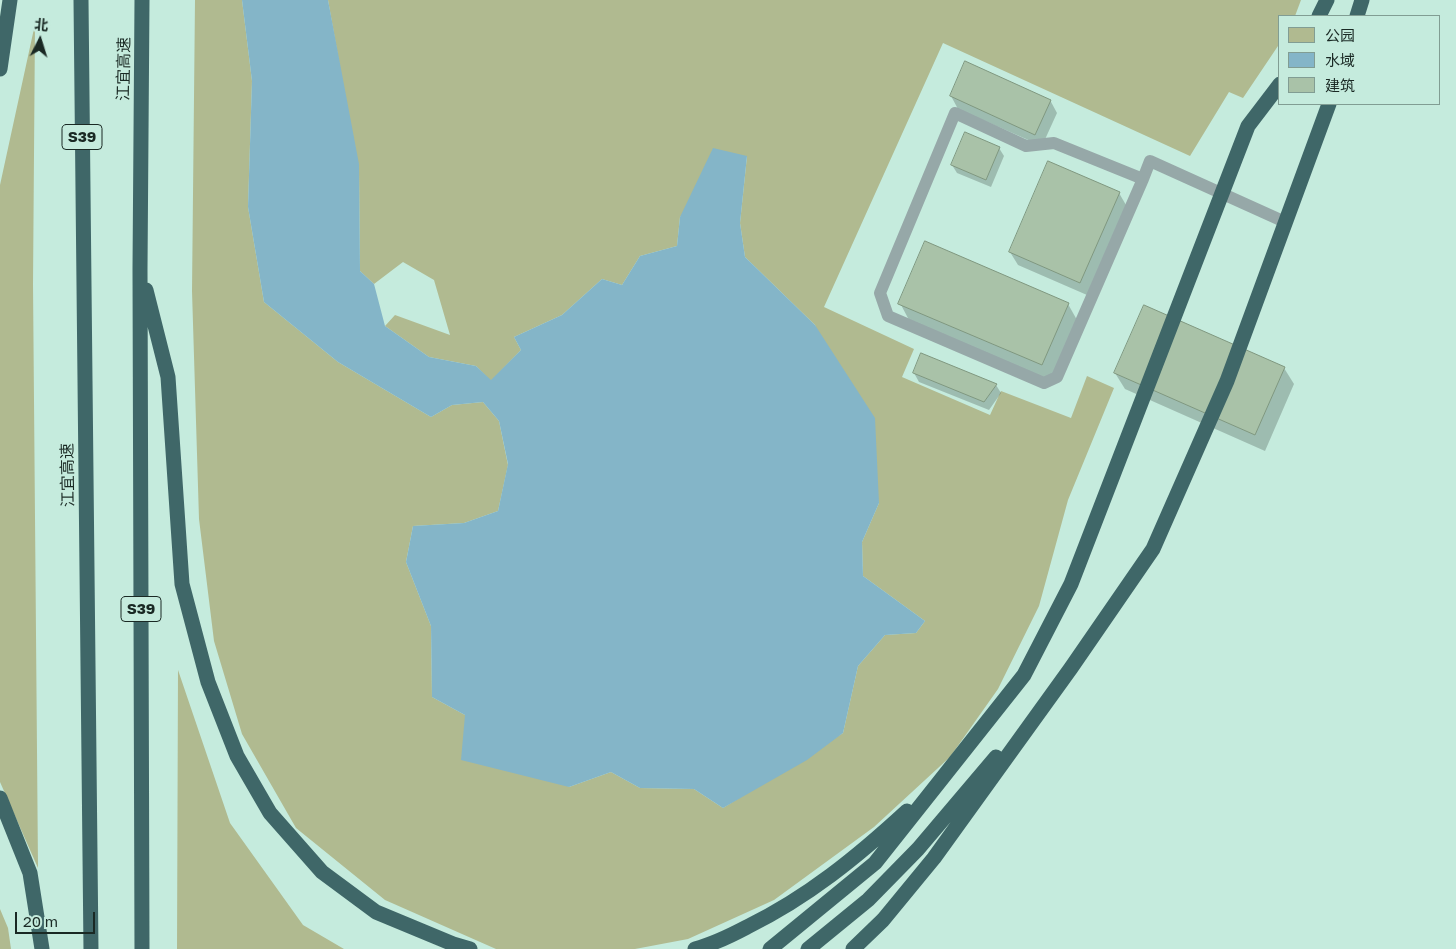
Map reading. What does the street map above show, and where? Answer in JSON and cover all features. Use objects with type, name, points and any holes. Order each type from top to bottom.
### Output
[{"type":"highway","points":[[0,68],[10,0]]},
{"type":"highway","name":"江宜高速","points":[[82,0],[83,274],[91,949]]},
{"type":"highway","name":"江宜高速","points":[[142,0],[140,269],[142,949]]},
{"type":"highway","points":[[1320,15],[1328,0]]},
{"type":"highway","points":[[1357,15],[1362,0]]},
{"type":"highway","points":[[770,949],[875,863],[1024,675],[1071,584],[1248,126],[1278,87]]},
{"type":"highway","points":[[853,949],[883,920],[934,858],[1071,668],[1153,549],[1227,381],[1328,105]]},
{"type":"highway","points":[[140,269],[168,377],[182,584],[208,682],[237,756],[270,812],[322,872],[376,912],[453,944],[470,949]]},
{"type":"highway","points":[[808,949],[868,900],[918,849],[1071,668]]},
{"type":"highway","points":[[695,949],[712,945],[784,909],[858,856],[943,778]]},
{"type":"highway","points":[[0,798],[30,874],[42,949]]},
{"type":"lane","points":[[1143,179],[1054,143],[1026,146],[955,113],[880,293],[888,316],[1044,383],[1057,377],[1143,179],[1150,161],[1285,222]]},
{"type":"green space","points":[[195,0],[242,0],[252,81],[248,207],[264,302],[338,362],[431,417],[452,405],[483,402],[499,421],[508,465],[498,511],[464,523],[413,526],[406,562],[431,626],[432,697],[465,715],[569,787],[611,772],[640,788],[694,789],[723,808],[843,733],[858,666],[885,635],[916,633],[925,621],[863,576],[862,542],[879,503],[815,325],[745,257],[740,223],[747,156],[680,217],[677,246],[640,256],[622,285],[602,279],[562,315],[514,337],[521,350],[491,381],[476,366],[429,357],[385,326],[395,315],[450,335],[434,280],[403,262],[374,284],[360,271],[359,174],[328,0],[1301,0],[1295,15],[1278,15],[1278,46],[1243,98],[1229,92],[1190,156],[943,43],[824,307],[914,349],[902,377],[990,415],[1001,391],[1071,418],[1087,376],[1114,388],[1068,500],[1039,606],[998,689],[950,757],[874,827],[774,900],[688,939],[635,949],[496,949],[385,900],[296,828],[242,734],[214,641],[199,519],[192,291]]},
{"type":"green space","points":[[35,24],[33,284],[38,868],[0,782],[0,185]]},
{"type":"green space","points":[[178,670],[230,823],[303,925],[344,949],[177,949]]},
{"type":"green space","points":[[0,909],[8,928],[11,949],[0,949]]},
{"type":"water","points":[[242,0],[328,0],[359,164],[360,271],[374,284],[385,326],[429,357],[476,366],[491,380],[521,350],[514,337],[562,315],[602,279],[622,285],[640,256],[677,246],[680,217],[713,148],[747,156],[740,223],[745,257],[815,325],[875,418],[879,503],[862,542],[863,576],[925,621],[916,633],[885,635],[858,666],[843,733],[807,760],[723,808],[694,789],[640,788],[611,772],[569,787],[461,760],[465,715],[432,697],[431,626],[406,562],[413,526],[464,523],[498,511],[508,464],[499,421],[483,402],[452,405],[431,417],[338,362],[264,302],[248,207],[252,81]]},
{"type":"building","points":[[965,61],[1051,100],[1035,135],[950,96]]},
{"type":"building","points":[[965,132],[1000,147],[986,180],[951,165]]},
{"type":"building","points":[[1048,161],[1120,192],[1080,283],[1009,252]]},
{"type":"building","points":[[925,241],[1069,303],[1042,365],[898,304]]},
{"type":"building","points":[[1144,305],[1285,367],[1255,435],[1114,373]]},
{"type":"building","points":[[921,353],[997,384],[984,402],[913,373]]}]
